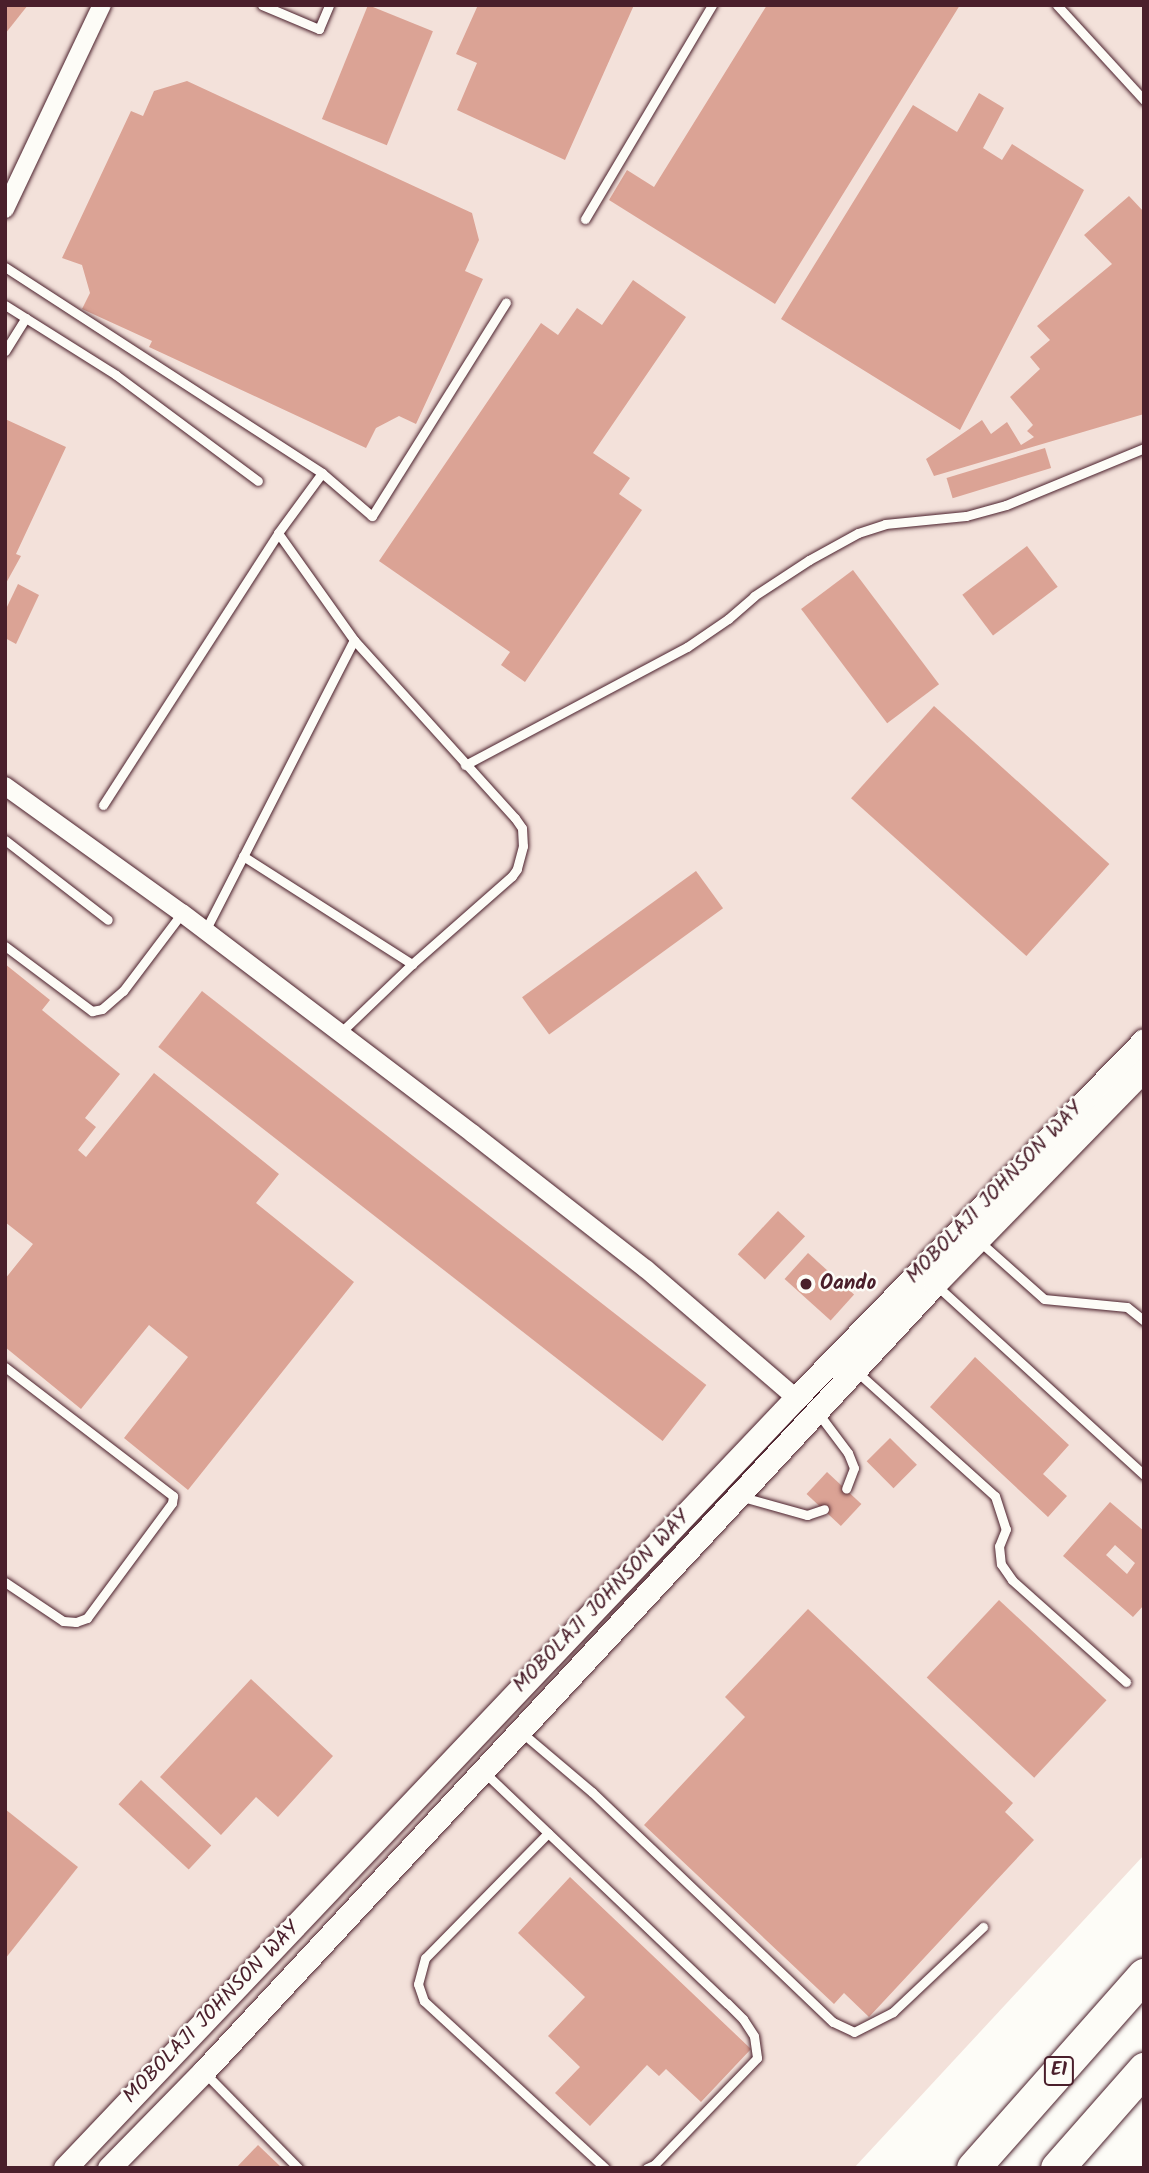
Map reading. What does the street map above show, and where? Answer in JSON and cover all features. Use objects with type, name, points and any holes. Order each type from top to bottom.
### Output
[{"type":"highway","name":"E1","points":[[973,2168],[1144,1975]]},
{"type":"highway","points":[[1057,2168],[1144,2068]]},
{"type":"street","points":[[5,209],[102,5]]},
{"type":"street","points":[[5,786],[182,913],[646,1269],[796,1398]]},
{"type":"street","name":"MOBOLAJI JOHNSON WAY","points":[[65,2168],[796,1398],[1144,1040]]},
{"type":"street","name":"MOBOLAJI JOHNSON WAY","points":[[109,2168],[204,2071],[935,1284],[1144,1070]]},
{"type":"lane","points":[[262,5],[319,29],[329,5]]},
{"type":"lane","points":[[585,219],[712,5]]},
{"type":"lane","points":[[1057,5],[1144,100]]},
{"type":"lane","points":[[5,267],[322,473],[372,516],[506,302]]},
{"type":"lane","points":[[5,305],[116,374],[258,481]]},
{"type":"lane","points":[[5,351],[26,318]]},
{"type":"lane","points":[[465,765],[687,647],[728,619],[754,596],[808,560],[858,533],[885,524],[966,516],[1006,505],[1144,448]]},
{"type":"lane","points":[[103,805],[278,533],[322,473]]},
{"type":"lane","points":[[278,533],[355,640],[522,828],[523,846],[517,869],[412,964],[340,1034]]},
{"type":"lane","points":[[205,931],[355,640]]},
{"type":"lane","points":[[5,840],[108,920]]},
{"type":"lane","points":[[243,856],[412,964]]},
{"type":"lane","points":[[5,946],[92,1011],[102,1009],[123,991],[182,913]]},
{"type":"lane","points":[[978,1240],[1044,1299],[1127,1307],[1144,1321]]},
{"type":"lane","points":[[935,1284],[1144,1475]]},
{"type":"lane","points":[[5,1367],[173,1496],[172,1503],[87,1618],[76,1622],[63,1621],[5,1582]]},
{"type":"lane","points":[[855,1370],[995,1496],[1006,1529],[999,1546],[1001,1564],[1012,1580],[1126,1682]]},
{"type":"lane","points":[[816,1411],[851,1460],[854,1468],[846,1489]]},
{"type":"lane","points":[[737,1496],[807,1515],[824,1509]]},
{"type":"lane","points":[[519,1730],[592,1792],[833,2022],[854,2032],[893,2012],[984,1927]]},
{"type":"lane","points":[[482,1770],[743,2018],[754,2036],[757,2058],[654,2165],[647,2168]]},
{"type":"lane","points":[[548,1833],[425,1958],[418,1984],[424,2001],[605,2168]]},
{"type":"lane","points":[[204,2071],[298,2168]]},
{"type":"shaded area","points":[[5,5],[1144,5],[1144,1855],[854,2168],[5,2168]]},
{"type":"building","points":[[5,5],[28,5],[5,34]]},
{"type":"building","points":[[368,5],[433,31],[387,145],[322,119]]},
{"type":"building","points":[[478,5],[634,5],[565,160],[457,110],[477,63],[456,54]]},
{"type":"building","points":[[767,5],[960,5],[775,304],[609,200],[627,170],[654,187]]},
{"type":"building","points":[[187,81],[472,213],[479,240],[465,271],[483,279],[416,424],[399,416],[376,428],[366,448],[149,347],[152,341],[82,309],[90,293],[82,265],[62,258],[131,111],[143,116],[154,91]]},
{"type":"building","points":[[979,93],[1004,108],[983,148],[1002,160],[1012,144],[1084,190],[960,430],[781,319],[913,105],[957,132]]},
{"type":"building","points":[[1129,196],[1144,212],[1144,414],[934,476],[926,459],[982,420],[991,434],[1007,422],[1021,445],[1034,437],[1027,431],[1033,425],[1010,397],[1040,369],[1030,357],[1050,340],[1037,326],[1112,264],[1084,235]]},
{"type":"building","points":[[633,280],[686,317],[593,453],[630,478],[619,494],[642,510],[525,682],[501,665],[510,652],[379,561],[541,323],[558,335],[577,308],[602,325]]},
{"type":"building","points":[[5,419],[66,447],[16,554],[21,556],[5,585]]},
{"type":"building","points":[[1045,448],[1051,468],[953,498],[947,478]]},
{"type":"building","points":[[1027,546],[1058,587],[993,635],[962,595]]},
{"type":"building","points":[[853,570],[939,684],[887,723],[801,609]]},
{"type":"building","points":[[18,584],[39,595],[16,644],[5,638],[5,611]]},
{"type":"building","points":[[934,706],[1109,864],[1026,956],[851,798]]},
{"type":"building","points":[[696,871],[723,908],[549,1035],[522,997]]},
{"type":"building","points":[[5,964],[50,1000],[42,1010],[120,1074],[85,1118],[96,1127],[78,1150],[86,1157],[154,1073],[279,1174],[256,1203],[354,1282],[188,1490],[124,1438],[188,1357],[149,1325],[81,1409],[5,1347],[5,1279],[33,1244],[5,1222]]},
{"type":"building","points":[[202,991],[706,1385],[663,1441],[158,1047]]},
{"type":"building","points":[[778,1211],[805,1236],[765,1279],[738,1254]]},
{"type":"building","points":[[808,1253],[854,1294],[831,1320],[785,1279]]},
{"type":"building","points":[[975,1357],[1069,1445],[1043,1474],[1067,1496],[1048,1517],[930,1407]]},
{"type":"building","points":[[890,1438],[917,1465],[894,1488],[867,1461]]},
{"type":"building","points":[[827,1472],[861,1504],[841,1526],[807,1494]]},
{"type":"building","points":[[1110,1502],[1144,1531],[1144,1605],[1133,1617],[1063,1556]],"holes":[[[1115,1545],[1135,1563],[1127,1574],[1106,1555]]]},
{"type":"building","points":[[999,1600],[1107,1700],[1034,1778],[927,1678]]},
{"type":"building","points":[[808,1609],[1013,1803],[1005,1812],[1034,1840],[869,2017],[844,1993],[834,2004],[644,1825],[745,1717],[725,1697]]},
{"type":"building","points":[[251,1679],[333,1756],[278,1817],[256,1797],[221,1835],[160,1777]]},
{"type":"building","points":[[141,1780],[211,1845],[189,1870],[118,1804]]},
{"type":"building","points":[[5,1809],[78,1867],[5,1959]]},
{"type":"building","points":[[570,1877],[751,2049],[701,2102],[666,2069],[659,2076],[647,2065],[590,2126],[555,2093],[580,2067],[548,2036],[585,1997],[518,1933]]},
{"type":"building","points":[[258,2145],[282,2168],[236,2168]]},
{"type":"place","name":"Oando","points":[[806,1284]]}]
